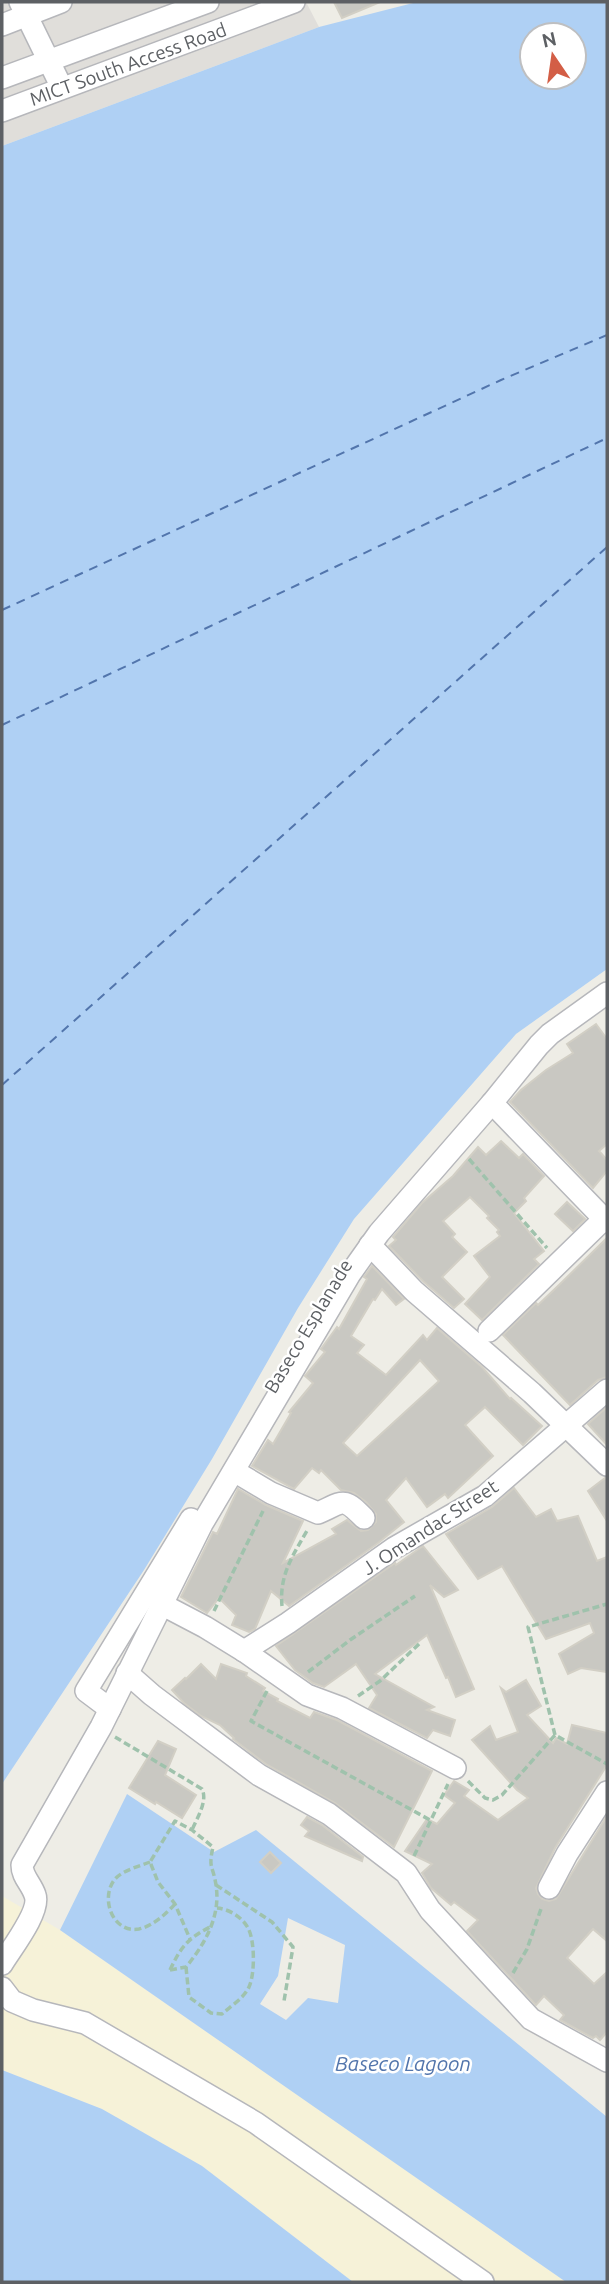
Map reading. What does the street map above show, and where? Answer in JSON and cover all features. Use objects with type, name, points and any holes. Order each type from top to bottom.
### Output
[{"type":"street","points":[[2,25],[23,8],[61,2]]},
{"type":"street","name":"MICT South Access Road","points":[[2,78],[49,60],[154,11],[208,2]]},
{"type":"street","name":"MICT South Access Road","points":[[2,111],[290,3]]},
{"type":"street","points":[[23,8],[62,88]]},
{"type":"street","name":"Baseco Esplanade","points":[[106,1718],[86,1691],[364,1231],[534,1038],[607,985]]},
{"type":"street","points":[[2,1964],[35,1910],[36,1897],[22,1874],[22,1865],[106,1718],[202,1524],[339,1290],[379,1233],[550,1034],[607,993]]},
{"type":"street","points":[[489,1331],[606,1219],[492,1103]]},
{"type":"street","points":[[370,1245],[414,1291],[568,1425],[607,1465]]},
{"type":"street","name":"J. Omandac Street","points":[[244,1651],[394,1548],[485,1496],[607,1390]]},
{"type":"street","points":[[234,1471],[271,1493],[318,1513],[342,1502],[348,1503],[365,1518]]},
{"type":"street","points":[[163,1605],[244,1651],[307,1695],[342,1707],[455,1768]]},
{"type":"street","points":[[127,1673],[259,1776],[329,1814],[406,1873],[430,1910],[531,2019],[607,2061]]},
{"type":"street","points":[[549,1888],[567,1854],[607,1792]]},
{"type":"street","points":[[2,1987],[12,2001],[33,2010],[85,2023],[256,2123],[483,2282]]},
{"type":"path","points":[[454,1146],[458,1146],[560,1263]]},
{"type":"path","points":[[205,1627],[271,1493]]},
{"type":"path","points":[[288,1623],[281,1599],[287,1565],[318,1513]]},
{"type":"path","points":[[415,1596],[350,1640],[284,1679],[251,1721],[430,1820]]},
{"type":"path","points":[[607,1604],[528,1628],[555,1735],[607,1764]]},
{"type":"path","points":[[342,1707],[380,1681],[420,1643]]},
{"type":"path","points":[[106,1718],[202,1789],[203,1803],[192,1830]]},
{"type":"path","points":[[406,1873],[455,1768],[485,1798],[493,1800],[502,1795],[555,1735]]},
{"type":"path","points":[[175,1904],[154,1922],[140,1929],[130,1929],[112,1915],[107,1900],[115,1879],[150,1862],[175,1821],[214,1847],[209,1864],[216,1885],[217,1909],[212,1927],[186,1967],[189,1997],[211,2013],[222,2014],[248,1991],[254,1975],[249,1929],[240,1918],[225,1909],[217,1909]]},
{"type":"path","points":[[150,1862],[158,1882],[175,1904],[190,1939]]},
{"type":"path","points":[[216,1885],[272,1922],[293,1947],[284,2001]]},
{"type":"path","points":[[503,1989],[527,1949],[549,1888]]},
{"type":"path","points":[[186,1967],[170,1970],[180,1949],[190,1939],[212,1927]]},
{"type":"shaded area","points":[[2,2],[306,2],[319,27],[2,146]]},
{"type":"sand","points":[[2,1896],[60,1930],[566,2282],[353,2282],[202,2166],[102,2109],[2,2070]]},
{"type":"water","points":[[417,2],[607,2],[607,969],[516,1034],[354,1219],[298,1308],[212,1459],[144,1570],[2,1784],[2,146],[319,27]]},
{"type":"water","name":"Baseco Lagoon","points":[[127,1794],[214,1852],[256,1830],[607,2117],[607,2282],[566,2282],[60,1930]],"holes":[[[288,1918],[345,1945],[338,2003],[308,1998],[286,2020],[260,2004],[278,1976]]]},
{"type":"water","points":[[2,2070],[102,2109],[202,2166],[353,2282],[2,2282]]},
{"type":"building","points":[[334,2],[380,2],[342,18]]},
{"type":"building","points":[[596,1024],[607,1039],[607,1144],[599,1151],[607,1160],[607,1171],[593,1188],[510,1102],[546,1070],[573,1053],[567,1044]]},
{"type":"building","points":[[501,1141],[519,1158],[523,1154],[544,1176],[514,1213],[544,1251],[534,1259],[539,1264],[482,1320],[465,1304],[490,1277],[474,1256],[500,1236],[497,1232],[499,1230],[487,1218],[489,1216],[470,1197],[443,1221],[455,1234],[452,1237],[467,1252],[442,1277],[464,1299],[454,1308],[389,1246],[396,1240],[393,1237],[422,1203],[453,1176],[478,1147],[486,1155]]},
{"type":"building","points":[[567,1202],[585,1219],[573,1231],[555,1214]]},
{"type":"building","points":[[607,1238],[607,1377],[598,1380],[570,1405],[503,1335]]},
{"type":"building","points":[[372,1266],[404,1299],[396,1305],[382,1289],[375,1300],[373,1299],[351,1336],[364,1345],[357,1353],[386,1375],[423,1335],[427,1340],[437,1328],[482,1367],[510,1399],[542,1426],[523,1445],[485,1407],[465,1425],[493,1456],[448,1498],[445,1494],[427,1507],[406,1478],[386,1500],[404,1522],[289,1606],[271,1591],[255,1629],[249,1632],[232,1625],[236,1615],[219,1598],[207,1613],[181,1597],[213,1532],[217,1534],[238,1489],[303,1521],[283,1563],[336,1534],[332,1529],[347,1520],[361,1531],[368,1530],[376,1522],[376,1514],[366,1502],[354,1493],[341,1490],[321,1470],[319,1473],[312,1468],[294,1489],[252,1466],[268,1440],[273,1444],[291,1413],[289,1412],[313,1383],[305,1376],[325,1352],[321,1349],[337,1327],[339,1329],[367,1279],[364,1277]],"holes":[[[420,1360],[439,1381],[357,1456],[343,1443]]]},
{"type":"building","points":[[607,1407],[607,1445],[588,1424]]},
{"type":"building","points":[[607,1478],[607,1521],[588,1491]]},
{"type":"building","points":[[514,1488],[536,1517],[551,1509],[557,1521],[578,1516],[597,1561],[607,1557],[607,1672],[581,1668],[568,1674],[559,1654],[594,1633],[590,1623],[546,1639],[502,1566],[478,1579],[446,1534],[492,1507]]},
{"type":"building","points":[[423,1546],[458,1590],[444,1597],[430,1585],[474,1689],[456,1697],[427,1635],[375,1674],[434,1707],[427,1710],[455,1720],[450,1736],[433,1730],[427,1738],[369,1708],[377,1695],[356,1664],[324,1687],[313,1683],[295,1670],[276,1646]]},
{"type":"building","points":[[201,1664],[216,1679],[221,1664],[247,1673],[246,1676],[265,1688],[263,1691],[278,1699],[277,1701],[310,1718],[314,1712],[337,1720],[432,1771],[394,1847],[335,1803],[266,1764],[233,1739],[220,1725],[201,1716],[184,1703],[172,1690]]},
{"type":"building","points":[[526,1680],[541,1706],[527,1715],[553,1743],[556,1738],[567,1744],[572,1725],[607,1733],[607,1765],[555,1848],[536,1888],[542,1899],[556,1899],[607,1816],[607,1941],[593,1929],[567,1958],[594,1984],[607,1972],[607,2032],[600,2040],[560,2020],[564,2015],[544,1996],[536,2005],[467,1931],[478,1920],[454,1902],[451,1905],[431,1888],[422,1873],[432,1864],[405,1851],[427,1819],[437,1824],[455,1803],[444,1795],[454,1781],[469,1790],[464,1796],[498,1820],[528,1798],[517,1790],[472,1740],[490,1726],[496,1740],[518,1732],[501,1688],[506,1692]]},
{"type":"building","points":[[158,1741],[176,1749],[165,1775],[196,1795],[182,1818],[129,1788]]},
{"type":"building","points":[[307,1817],[322,1825],[363,1857],[362,1861],[305,1836],[309,1831],[301,1825]]},
{"type":"building","points":[[270,1852],[281,1863],[271,1873],[260,1862]]},
{"type":"ferry route","points":[[2,610],[501,380],[607,335]]},
{"type":"ferry route","points":[[2,725],[607,438]]},
{"type":"ferry route","points":[[2,1085],[607,547]]}]
